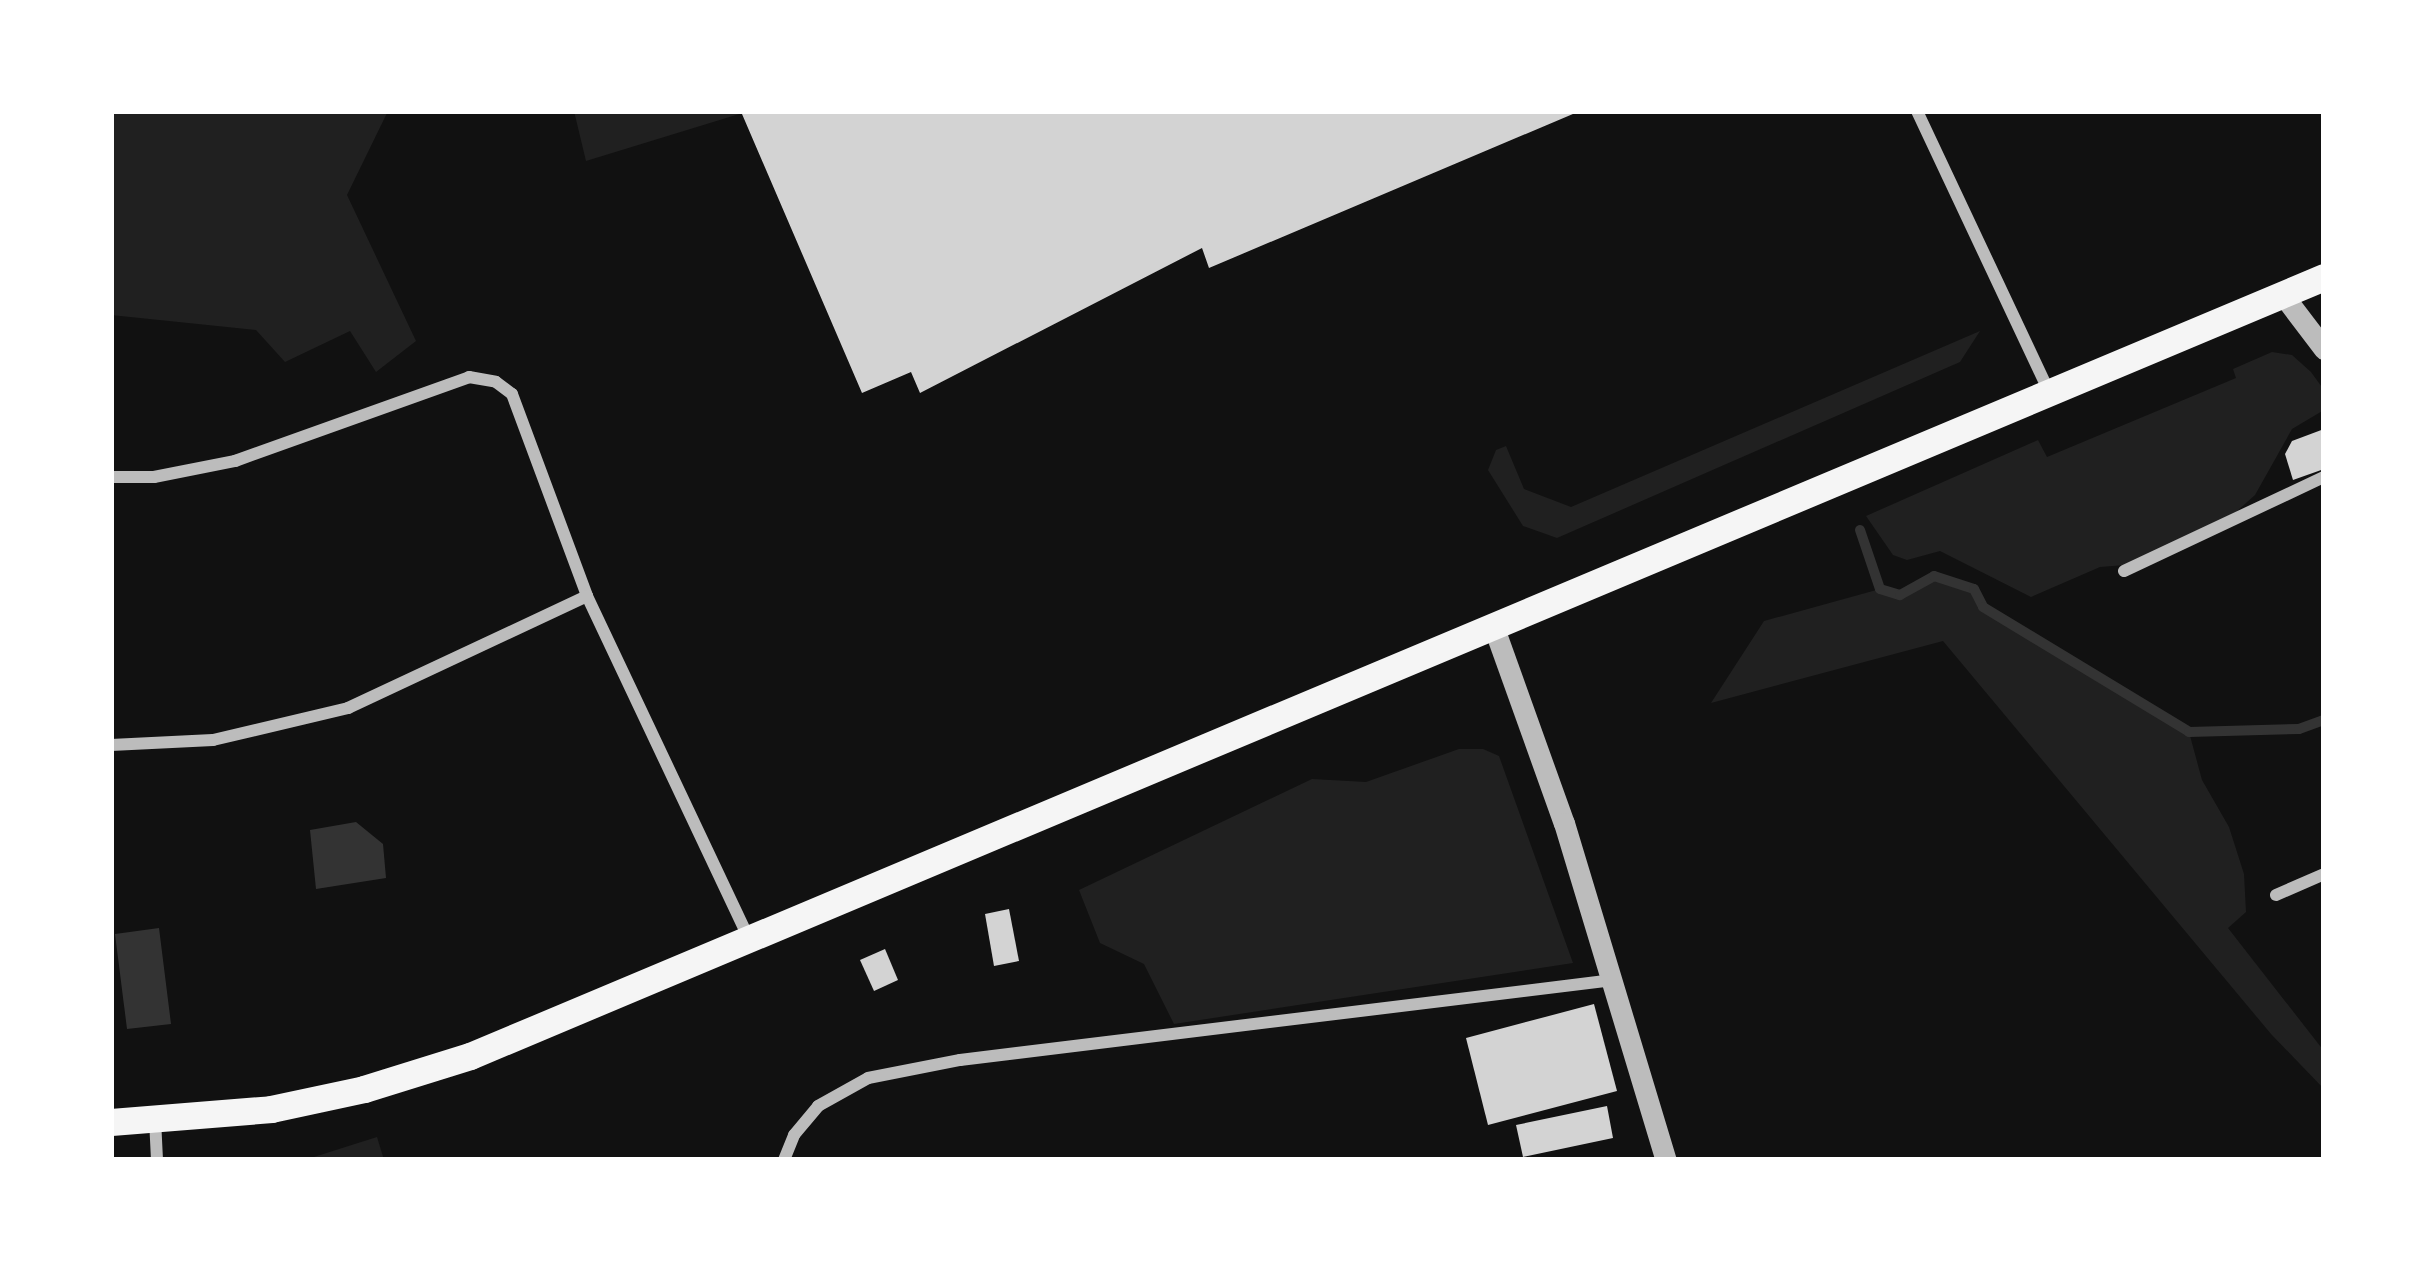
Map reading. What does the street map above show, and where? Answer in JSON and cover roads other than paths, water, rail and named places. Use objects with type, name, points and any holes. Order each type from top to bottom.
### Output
[{"type":"main road","points":[[111,1122],[271,1109],[364,1089],[470,1056],[2324,277]]},
{"type":"street","points":[[1917,111],[2049,393]]},
{"type":"street","points":[[2283,295],[2324,349]]},
{"type":"street","points":[[111,477],[154,477],[235,461],[469,377],[496,382],[512,394],[587,596],[748,938]]},
{"type":"street","points":[[2124,572],[2324,477]]},
{"type":"street","points":[[111,745],[213,740],[348,708],[587,596]]},
{"type":"street","points":[[1494,628],[1614,980],[1666,1160]]},
{"type":"street","points":[[2276,896],[2324,874]]},
{"type":"street","points":[[784,1160],[794,1136],[818,1106],[868,1078],[960,1060],[1614,980]]},
{"type":"street","points":[[155,1119],[157,1160]]},
{"type":"waterway","points":[[1860,530],[1880,589],[1900,595],[1934,576],[1974,589],[1983,607],[2189,732],[2299,729],[2324,720]]}]
